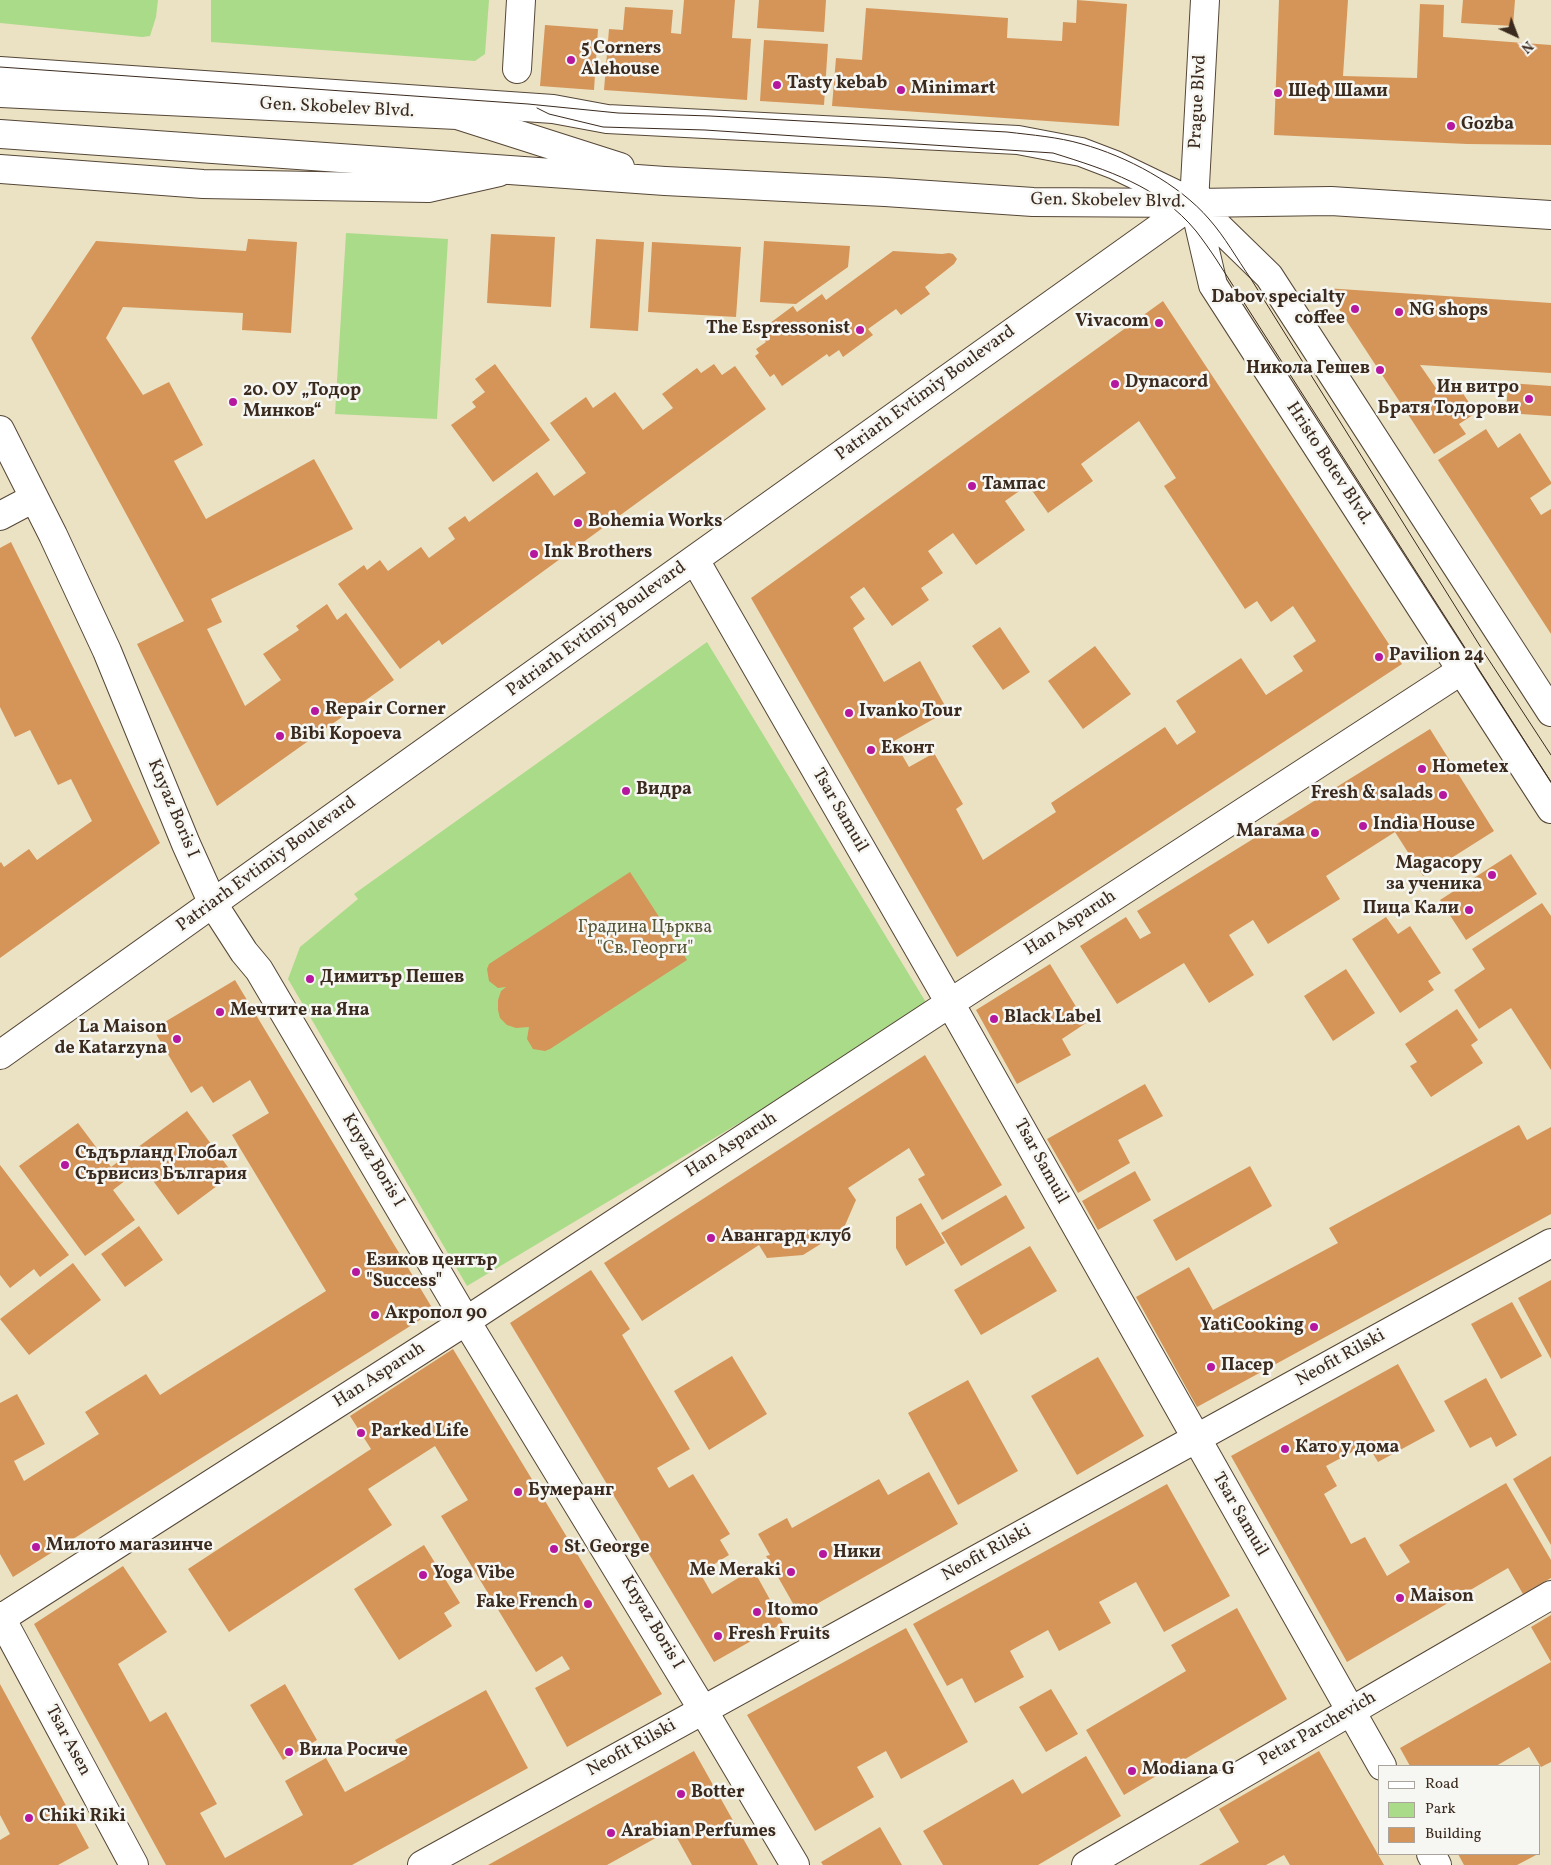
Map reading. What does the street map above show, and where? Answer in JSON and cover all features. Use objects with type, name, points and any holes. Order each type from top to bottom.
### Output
[{"type":"street","points":[[517,69],[521,0]]},
{"type":"street","name":"Prague Blvd","points":[[1194,203],[1205,0]]},
{"type":"street","points":[[0,71],[553,109],[607,119],[1018,140],[1081,152],[1115,165],[1194,203],[1269,276],[1551,712]]},
{"type":"street","name":"Gen. Skobelev Blvd.","points":[[0,93],[457,115],[665,181]]},
{"type":"street","name":"Gen. Skobelev Blvd.","points":[[0,134],[665,181],[885,192],[1033,202],[1194,203],[1332,201],[1551,215]]},
{"type":"street","name":"Gen. Skobelev Blvd.","points":[[0,169],[203,184],[428,188],[513,170]]},
{"type":"street","name":"Patriarh Evtimiy Boulevard","points":[[0,1055],[1194,203]]},
{"type":"street","name":"Hristo Botev Blvd.","points":[[1194,203],[1213,285],[1551,808]]},
{"type":"street","name":"Knyaz Boris I","points":[[0,430],[107,651],[186,844],[213,904],[258,970],[466,1320],[795,1865]]},
{"type":"street","points":[[0,516],[34,498]]},
{"type":"street","name":"Tsar Samuil","points":[[695,560],[950,1003],[1381,1765]]},
{"type":"street","name":"Han Asparuh","points":[[0,1618],[466,1320],[1462,670]]},
{"type":"street","name":"Neofit Rilski","points":[[422,1865],[1551,1243]]},
{"type":"street","name":"Petar Parchevich","points":[[1086,1865],[1551,1596]]},
{"type":"street","name":"Tsar Asen","points":[[0,1618],[134,1865]]},
{"type":"green space","points":[[0,0],[158,0],[156,17],[150,36],[142,37],[0,23]]},
{"type":"green space","points":[[211,0],[489,0],[485,54],[475,61],[211,42]]},
{"type":"green space","points":[[346,233],[448,239],[437,419],[335,414]]},
{"type":"green space","name":"Градина Църква \"Св. Георги\"","points":[[707,642],[930,1009],[467,1286],[288,979],[300,947],[358,899],[354,894]]},
{"type":"building","points":[[684,0],[735,0],[732,38],[751,39],[747,100],[604,90],[609,29],[623,30],[625,7],[673,10],[671,33],[681,34]]},
{"type":"building","points":[[759,0],[826,0],[824,32],[757,28]]},
{"type":"building","points":[[1077,0],[1127,4],[1119,126],[832,106],[836,58],[862,60],[866,8],[1008,18],[1007,38],[1062,41],[1063,22],[1076,23]]},
{"type":"building","points":[[1279,0],[1348,0],[1343,76],[1417,78],[1420,4],[1444,5],[1443,37],[1551,45],[1551,145],[1467,144],[1274,135]]},
{"type":"building","points":[[1463,0],[1515,0],[1513,26],[1461,23]]},
{"type":"building","points":[[545,25],[598,29],[594,90],[540,86]]},
{"type":"building","points":[[764,40],[828,44],[824,105],[760,101]]},
{"type":"building","points":[[491,234],[555,237],[551,307],[487,303]]},
{"type":"building","points":[[248,239],[297,242],[291,333],[242,330],[243,313],[123,307],[106,338],[143,395],[169,382],[203,445],[174,461],[206,519],[314,459],[353,529],[211,599],[222,622],[207,629],[245,706],[281,680],[263,654],[299,630],[296,626],[327,604],[337,620],[346,613],[394,680],[217,806],[137,644],[184,621],[31,338],[96,241],[246,251]]},
{"type":"building","points":[[596,239],[644,242],[638,331],[590,328]]},
{"type":"building","points":[[764,241],[850,246],[848,267],[796,304],[760,302]]},
{"type":"building","points":[[652,242],[741,247],[736,317],[648,312]]},
{"type":"building","points":[[893,251],[949,253],[953,254],[957,259],[954,264],[925,287],[930,294],[901,315],[896,309],[868,329],[873,335],[843,357],[839,350],[829,357],[827,354],[782,386],[774,374],[770,377],[755,356],[759,353],[756,349],[766,342],[758,332],[793,306],[797,312],[822,294],[826,300]]},
{"type":"building","points":[[1325,288],[1551,303],[1551,373],[1420,365],[1438,391],[1454,380],[1476,413],[1459,424],[1466,434],[1434,454]]},
{"type":"building","points":[[1163,301],[1402,664],[957,957],[751,598]],"holes":[[[1139,421],[1176,478],[1164,486],[1245,609],[1257,601],[1271,622],[1293,606],[1316,641],[1293,656],[1303,671],[1266,695],[1241,658],[1176,701],[1196,732],[1177,745],[1165,727],[1051,803],[1056,812],[983,860],[956,809],[963,804],[934,753],[909,767],[894,741],[948,711],[920,661],[884,682],[853,628],[865,619],[850,597],[864,587],[892,626],[929,600],[921,588],[943,573],[928,551],[953,533],[976,565],[1025,530],[1005,501],[1028,485],[1048,513],[1093,481],[1081,464]]]},
{"type":"building","points":[[495,364],[550,440],[493,482],[451,425],[476,407],[472,402],[485,392],[475,379]]},
{"type":"building","points":[[714,364],[722,375],[735,366],[766,409],[442,645],[439,640],[400,669],[338,584],[364,565],[367,570],[380,560],[388,571],[421,547],[429,558],[455,539],[448,528],[465,516],[469,522],[537,472],[554,496],[586,473],[550,423],[586,397],[593,408],[615,392],[643,430],[673,408],[662,394],[697,368],[701,373]]},
{"type":"building","name":"Ин витро Братя Тодорови","points":[[1508,383],[1551,386],[1551,416],[1506,413]]},
{"type":"building","points":[[1486,429],[1498,448],[1520,433],[1551,482],[1551,484],[1530,498],[1541,515],[1551,509],[1551,634],[1438,460]]},
{"type":"building","points":[[11,542],[160,843],[0,958],[0,863],[4,867],[29,849],[37,860],[92,821],[71,779],[58,785],[30,730],[15,737],[0,707],[0,548]]},
{"type":"building","points":[[1000,627],[1030,672],[1003,690],[972,646]]},
{"type":"building","points":[[1095,646],[1131,694],[1083,729],[1048,681]]},
{"type":"building","points":[[1430,729],[1494,831],[1423,876],[1395,832],[1326,876],[1340,899],[1268,944],[1253,920],[1229,935],[1254,975],[1209,1003],[1184,963],[1117,1004],[1080,946],[1126,917],[1140,939],[1151,933],[1137,911]]},
{"type":"building","points":[[1511,854],[1537,894],[1466,940],[1440,900]]},
{"type":"building","points":[[630,872],[687,960],[550,1049],[545,1051],[533,1049],[527,1039],[529,1027],[516,1028],[507,1025],[500,1018],[498,1000],[501,991],[506,987],[498,988],[489,981],[487,969],[489,964]]},
{"type":"building","points":[[1542,903],[1551,916],[1551,1070],[1511,1008],[1479,1029],[1454,990],[1485,969],[1472,949]]},
{"type":"building","points":[[1386,917],[1398,934],[1410,926],[1441,973],[1428,981],[1434,990],[1400,1013],[1352,939]]},
{"type":"building","points":[[1050,964],[1086,1023],[1062,1039],[1071,1055],[1017,1084],[976,1010]]},
{"type":"building","points":[[1346,969],[1375,1013],[1333,1041],[1304,996]]},
{"type":"building","points":[[235,980],[434,1311],[13,1577],[0,1554],[0,1403],[17,1394],[45,1444],[14,1461],[24,1481],[99,1434],[85,1412],[146,1374],[160,1395],[326,1291],[232,1135],[269,1113],[250,1080],[213,1103],[202,1086],[191,1093],[153,1029]]},
{"type":"building","points":[[1457,1009],[1478,1040],[1471,1045],[1483,1063],[1431,1097],[1410,1066],[1417,1062],[1405,1044]]},
{"type":"building","points":[[925,1055],[1002,1185],[942,1220],[918,1179],[925,1175],[909,1148],[848,1188],[856,1200],[843,1230],[803,1255],[767,1258],[759,1245],[642,1321],[604,1263]]},
{"type":"building","points":[[1145,1084],[1163,1116],[1118,1140],[1130,1163],[1078,1193],[1047,1139]]},
{"type":"building","points":[[187,1111],[233,1174],[178,1215],[143,1167],[113,1190],[135,1220],[85,1256],[19,1166],[78,1123],[111,1167]]},
{"type":"building","points":[[1519,1125],[1527,1140],[1551,1127],[1551,1214],[1197,1407],[1136,1297],[1189,1267],[1213,1310],[1338,1243],[1329,1228]]},
{"type":"building","points":[[0,1165],[69,1255],[40,1277],[34,1269],[10,1288],[0,1275]]},
{"type":"building","points":[[1250,1166],[1272,1206],[1176,1261],[1153,1220]]},
{"type":"building","points":[[1135,1171],[1151,1200],[1098,1230],[1082,1201]]},
{"type":"building","points":[[1006,1195],[1025,1228],[961,1266],[941,1233]]},
{"type":"building","points":[[921,1203],[945,1243],[906,1266],[896,1248],[896,1217]]},
{"type":"building","points":[[139,1226],[163,1260],[125,1287],[101,1254]]},
{"type":"building","points":[[1030,1246],[1057,1291],[981,1335],[954,1290]]},
{"type":"building","points":[[73,1263],[101,1300],[29,1355],[0,1319]]},
{"type":"building","points":[[591,1270],[630,1329],[622,1335],[690,1449],[657,1468],[669,1488],[693,1474],[730,1534],[720,1540],[729,1555],[700,1573],[712,1594],[753,1569],[783,1623],[714,1662],[510,1323]]},
{"type":"building","points":[[1551,1280],[1551,1359],[1518,1298]]},
{"type":"building","points":[[1512,1302],[1542,1356],[1501,1379],[1471,1324]]},
{"type":"building","points":[[453,1349],[662,1694],[567,1747],[535,1688],[570,1669],[562,1656],[536,1672],[441,1516],[468,1500],[435,1446],[368,1489],[392,1525],[229,1632],[188,1569],[371,1449],[350,1416]]},
{"type":"building","points":[[732,1356],[767,1414],[709,1450],[674,1391]]},
{"type":"building","points":[[1098,1357],[1144,1436],[1077,1475],[1031,1396]]},
{"type":"building","points":[[1398,1364],[1435,1431],[1378,1462],[1367,1444],[1326,1466],[1337,1486],[1324,1494],[1351,1544],[1365,1537],[1387,1576],[1410,1562],[1399,1545],[1506,1483],[1551,1560],[1551,1578],[1523,1594],[1508,1568],[1347,1662],[1231,1456]]},
{"type":"building","points":[[1486,1378],[1517,1435],[1496,1447],[1491,1437],[1470,1448],[1444,1401]]},
{"type":"building","points":[[968,1380],[1018,1471],[958,1505],[908,1413]]},
{"type":"building","points":[[1551,1456],[1551,1545],[1513,1479]]},
{"type":"building","points":[[929,1472],[958,1524],[799,1614],[766,1556],[770,1555],[758,1534],[787,1518],[792,1528],[879,1479],[888,1495]]},
{"type":"building","points":[[1167,1484],[1230,1596],[1164,1632],[1136,1582],[1099,1602],[1111,1623],[1059,1651],[1048,1630],[1010,1651],[1024,1677],[975,1703],[962,1678],[947,1686],[913,1624]]},
{"type":"building","points":[[424,1545],[460,1603],[444,1613],[452,1626],[399,1660],[354,1589]]},
{"type":"building","points":[[123,1566],[167,1632],[118,1664],[150,1722],[166,1712],[217,1804],[200,1813],[225,1858],[303,1815],[285,1781],[326,1758],[345,1792],[406,1759],[395,1740],[486,1690],[528,1768],[352,1865],[166,1865],[34,1624]]},
{"type":"building","points":[[1237,1608],[1287,1699],[1124,1795],[1086,1730],[1186,1671],[1171,1645]]},
{"type":"building","points":[[1551,1615],[1551,1662],[1531,1627]]},
{"type":"building","points":[[906,1628],[968,1742],[901,1779],[886,1751],[857,1767],[874,1797],[815,1831],[747,1715]]},
{"type":"building","points":[[1551,1662],[1551,1762],[1541,1767],[1529,1747],[1498,1765],[1409,1765],[1400,1748]]},
{"type":"building","points":[[0,1684],[89,1848],[58,1865],[0,1865],[0,1840],[10,1834],[0,1815]]},
{"type":"building","points":[[285,1684],[317,1740],[283,1760],[250,1705]]},
{"type":"building","points":[[1051,1689],[1078,1734],[1046,1752],[1019,1707]]},
{"type":"building","points":[[694,1751],[758,1865],[692,1865],[672,1829],[607,1865],[488,1865]]},
{"type":"building","points":[[1319,1751],[1384,1865],[1290,1865],[1284,1855],[1266,1865],[1199,1865],[1239,1842],[1219,1809]]},
{"type":"building","points":[[1086,1756],[1121,1816],[1038,1865],[943,1865],[923,1831],[1013,1779],[1022,1794]]},
{"type":"building","points":[[880,1827],[902,1865],[823,1865],[821,1862]]},
{"type":"building","points":[[1459,1855],[1536,1855],[1517,1865],[1464,1865]]},
{"type":"tram line","points":[[0,67],[528,104],[618,113],[1007,132],[1045,136],[1073,142],[1116,156],[1151,173],[1183,194],[1197,206],[1220,233],[1251,279],[1485,654],[1551,755]]},
{"type":"tram line","points":[[537,108],[549,114],[603,127],[705,130],[1053,153],[1112,173],[1149,191],[1166,202],[1196,231],[1216,259],[1551,782]]},
{"type":"place","name":"5 Corners Alehouse","points":[[571,60]]},
{"type":"place","name":"Tasty kebab","points":[[777,85]]},
{"type":"place","name":"Minimart","points":[[901,90]]},
{"type":"place","name":"Шеф Шами","points":[[1278,93]]},
{"type":"place","name":"Gozba","points":[[1451,126]]},
{"type":"place","name":"Dabov specialty coffee","points":[[1355,309]]},
{"type":"place","name":"NG shops","points":[[1399,312]]},
{"type":"place","name":"Vivacom","points":[[1159,323]]},
{"type":"place","name":"The Espressonist","points":[[860,330]]},
{"type":"place","name":"Никола Гешев","points":[[1380,370]]},
{"type":"place","name":"Dynacord","points":[[1115,384]]},
{"type":"place","name":"Ин витро Братя Тодорови","points":[[1529,399]]},
{"type":"place","name":"20. ОУ „Тодор Минков“","points":[[233,402]]},
{"type":"place","name":"Тампас","points":[[972,486]]},
{"type":"place","name":"Bohemia Works","points":[[578,523]]},
{"type":"place","name":"Ink Brothers","points":[[534,554]]},
{"type":"place","name":"Pavilion 24","points":[[1379,657]]},
{"type":"place","name":"Repair Corner","points":[[315,711]]},
{"type":"place","name":"Ivanko Tour","points":[[849,713]]},
{"type":"place","name":"Bibi Kopoeva","points":[[280,736]]},
{"type":"place","name":"Еконт","points":[[871,750]]},
{"type":"place","name":"Hometex","points":[[1422,769]]},
{"type":"place","name":"Видра","points":[[626,791]]},
{"type":"place","name":"Fresh & salads","points":[[1443,795]]},
{"type":"place","name":"India House","points":[[1363,826]]},
{"type":"place","name":"Магама","points":[[1315,833]]},
{"type":"place","name":"Magacopy за ученика","points":[[1492,875]]},
{"type":"place","name":"Пица Кали","points":[[1469,910]]},
{"type":"place","name":"Димитър Пешев","points":[[310,979]]},
{"type":"place","name":"Мечтите на Яна","points":[[220,1012]]},
{"type":"place","name":"Black Label","points":[[994,1019]]},
{"type":"place","name":"La Maison de Katarzyna","points":[[177,1039]]},
{"type":"place","name":"Съдърланд Глобал Сървисиз България","points":[[65,1165]]},
{"type":"place","name":"Авангард клуб","points":[[711,1238]]},
{"type":"place","name":"Езиков център \"Success\"","points":[[356,1272]]},
{"type":"place","name":"Акропол 90","points":[[375,1315]]},
{"type":"place","name":"YatiCooking","points":[[1314,1327]]},
{"type":"place","name":"Пасер","points":[[1211,1367]]},
{"type":"place","name":"Parked Life","points":[[361,1433]]},
{"type":"place","name":"Като у дома","points":[[1285,1449]]},
{"type":"place","name":"Бумеранг","points":[[518,1492]]},
{"type":"place","name":"Милото магазинче","points":[[36,1547]]},
{"type":"place","name":"St. George","points":[[554,1549]]},
{"type":"place","name":"Ники","points":[[823,1554]]},
{"type":"place","name":"Me Meraki","points":[[791,1572]]},
{"type":"place","name":"Yoga Vibe","points":[[423,1575]]},
{"type":"place","name":"Maison","points":[[1400,1598]]},
{"type":"place","name":"Fake French","points":[[588,1604]]},
{"type":"place","name":"Itomo","points":[[757,1612]]},
{"type":"place","name":"Fresh Fruits","points":[[718,1636]]},
{"type":"place","name":"Вила Росиче","points":[[289,1752]]},
{"type":"place","name":"Modiana G","points":[[1132,1771]]},
{"type":"place","name":"Botter","points":[[681,1794]]},
{"type":"place","name":"Chiki Riki","points":[[29,1818]]},
{"type":"place","name":"Arabian Perfumes","points":[[611,1833]]}]
